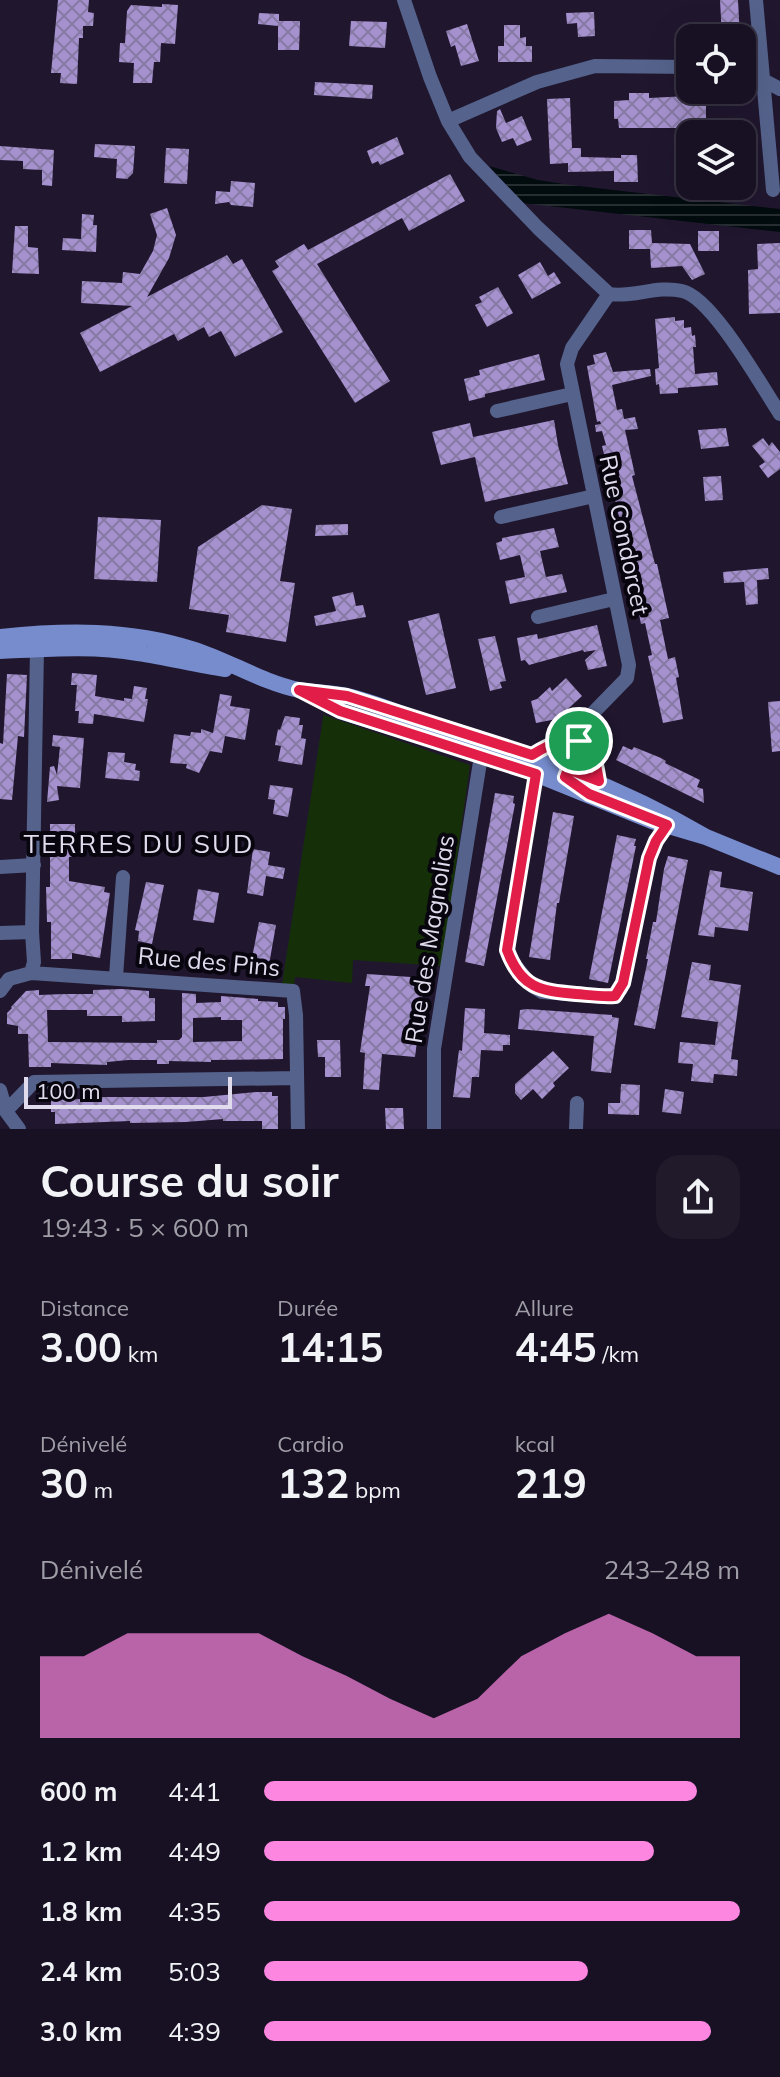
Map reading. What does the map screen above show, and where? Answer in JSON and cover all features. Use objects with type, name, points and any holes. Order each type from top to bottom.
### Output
[{"type":"main road","points":[[0,637],[58,632],[131,635],[195,650],[242,671],[299,690],[340,711],[536,774],[658,808],[706,837]]},
{"type":"main road","points":[[0,651],[58,647],[112,650],[242,671]]},
{"type":"main road","points":[[299,690],[347,696],[532,755],[667,825],[706,837],[779,868]]},
{"type":"street","points":[[404,0],[448,121],[470,157],[538,228],[609,294],[624,297],[663,290],[684,291],[709,308],[780,414]]},
{"type":"street","points":[[756,0],[773,190]]},
{"type":"street","points":[[448,121],[537,82],[595,66],[676,67]]},
{"type":"street","points":[[756,77],[780,89]]},
{"type":"street","name":"Rue Condorcet","points":[[567,773],[592,714],[627,678],[629,665],[567,364],[572,348],[609,294]]},
{"type":"street","points":[[497,411],[572,394]]},
{"type":"street","points":[[501,517],[594,496]]},
{"type":"street","points":[[538,617],[614,599]]},
{"type":"street","points":[[0,991],[9,979],[31,973],[34,962],[37,649]]},
{"type":"street","points":[[532,755],[563,740],[579,741],[591,751],[594,788]]},
{"type":"street","name":"Rue des Magnolias","points":[[434,1129],[434,1049],[481,756]]},
{"type":"street","points":[[506,762],[567,773]]},
{"type":"street","points":[[536,774],[507,950],[510,959],[531,985],[542,992],[610,997],[621,989],[649,858],[667,825]]},
{"type":"street","points":[[0,867],[34,865]]},
{"type":"street","points":[[116,977],[123,877]]},
{"type":"street","points":[[0,933],[32,932]]},
{"type":"street","name":"Rue des Pins","points":[[31,973],[293,991],[298,1129]]},
{"type":"street","points":[[3,1107],[34,1082],[297,1078]]},
{"type":"street","points":[[0,1090],[3,1107],[19,1129]]},
{"type":"street","points":[[576,1129],[577,1103]]},
{"type":"green space","points":[[325,705],[324,715],[470,765],[442,966],[353,960],[352,983],[295,977],[293,993],[281,991]]},
{"type":"shaded area","points":[[489,166],[538,180],[570,185],[676,197],[676,200],[780,209],[780,232],[522,203]]},
{"type":"building","points":[[58,0],[89,0],[88,12],[94,13],[93,26],[83,26],[83,38],[79,38],[77,84],[60,83],[61,73],[51,73]]},
{"type":"building","points":[[720,0],[738,0],[739,24],[721,24]]},
{"type":"building","points":[[162,4],[178,5],[175,44],[161,43],[160,62],[154,62],[152,83],[133,83],[134,63],[119,62],[120,43],[125,43],[127,11],[131,5],[162,7]]},
{"type":"building","points":[[594,12],[595,36],[578,37],[577,23],[567,24],[566,13]]},
{"type":"building","points":[[259,13],[279,14],[279,21],[300,21],[299,50],[278,50],[278,26],[258,24]]},
{"type":"building","points":[[351,21],[387,22],[385,48],[349,46]]},
{"type":"building","points":[[467,24],[479,61],[461,66],[455,45],[451,47],[446,31]]},
{"type":"building","points":[[504,25],[520,25],[520,38],[526,37],[526,46],[532,46],[532,62],[498,62],[498,46],[504,46]]},
{"type":"building","points":[[315,82],[373,85],[372,99],[314,95]]},
{"type":"building","points":[[629,93],[649,93],[649,98],[676,97],[676,104],[706,104],[706,120],[676,120],[676,128],[619,128],[618,119],[614,119],[614,101],[629,100]]},
{"type":"building","points":[[570,98],[572,148],[581,148],[581,157],[621,158],[621,155],[637,155],[638,182],[614,182],[614,171],[568,172],[568,163],[550,164],[547,99]]},
{"type":"building","points":[[500,109],[506,123],[522,116],[532,140],[517,146],[513,138],[502,142],[496,128],[497,111]]},
{"type":"building","points":[[397,137],[404,154],[380,165],[378,161],[372,164],[367,151]]},
{"type":"building","points":[[95,144],[135,146],[133,173],[127,179],[116,178],[117,159],[94,157]]},
{"type":"building","points":[[0,146],[54,150],[52,186],[42,185],[42,170],[23,169],[23,161],[0,160]]},
{"type":"building","points":[[166,148],[189,149],[187,184],[164,183]]},
{"type":"building","points":[[450,174],[465,201],[409,231],[402,218],[317,264],[390,381],[355,403],[272,271],[279,267],[275,261],[304,244],[308,250]]},
{"type":"building","points":[[231,181],[255,183],[253,207],[231,205],[229,202],[215,204],[216,191],[230,192]]},
{"type":"building","points":[[167,208],[176,235],[169,258],[147,297],[227,255],[233,264],[242,259],[283,332],[235,357],[221,331],[209,337],[204,327],[178,341],[174,334],[100,372],[80,333],[132,306],[81,303],[82,281],[122,283],[123,272],[140,274],[153,251],[157,235],[150,214]]},
{"type":"building","points":[[82,214],[94,215],[93,225],[97,225],[96,252],[62,250],[63,238],[81,239]]},
{"type":"building","points":[[15,226],[28,226],[28,247],[38,248],[39,274],[12,273]]},
{"type":"building","points":[[629,230],[651,230],[652,243],[690,244],[705,274],[692,280],[682,266],[651,268],[650,249],[629,249]]},
{"type":"building","points":[[698,231],[719,231],[719,251],[698,251]]},
{"type":"building","points":[[780,243],[780,313],[749,314],[748,270],[758,269],[757,244]]},
{"type":"building","points":[[540,262],[548,276],[554,272],[561,283],[532,299],[518,275]]},
{"type":"building","points":[[498,287],[513,313],[487,327],[475,305],[482,302],[479,297]]},
{"type":"building","points":[[675,317],[675,321],[684,320],[684,328],[691,327],[692,336],[695,335],[695,374],[717,372],[718,385],[678,388],[678,393],[660,394],[659,384],[656,385],[655,369],[659,368],[655,319]]},
{"type":"building","points":[[606,352],[613,372],[650,369],[651,376],[612,385],[617,410],[622,409],[624,419],[635,417],[638,429],[625,430],[635,475],[632,476],[669,618],[660,620],[668,659],[675,657],[679,677],[676,678],[683,719],[663,723],[648,656],[652,655],[645,623],[641,624],[602,446],[606,445],[602,431],[596,432],[595,425],[601,424],[597,422],[587,366],[595,364],[593,355]]},
{"type":"building","points":[[539,354],[545,380],[485,394],[485,397],[469,401],[464,379],[480,375],[479,370]]},
{"type":"building","points":[[554,420],[568,484],[485,502],[475,457],[441,465],[432,432],[470,423],[473,437]]},
{"type":"building","points":[[726,428],[729,446],[701,449],[698,430]]},
{"type":"building","points":[[763,438],[769,446],[772,442],[780,452],[780,469],[768,478],[759,466],[765,462],[752,446]]},
{"type":"building","points":[[721,476],[723,500],[705,501],[703,477]]},
{"type":"building","points":[[262,505],[292,509],[280,581],[295,583],[286,642],[226,632],[229,615],[189,609],[198,547]]},
{"type":"building","points":[[98,517],[161,520],[157,582],[94,579]]},
{"type":"building","points":[[348,524],[348,535],[315,536],[316,525]]},
{"type":"building","points":[[554,528],[559,547],[540,551],[546,577],[562,574],[567,592],[510,604],[505,581],[525,577],[520,555],[500,560],[496,543],[502,538]]},
{"type":"building","points":[[768,568],[769,579],[757,580],[758,604],[746,605],[744,582],[724,583],[723,572]]},
{"type":"building","points":[[353,592],[356,606],[363,605],[366,617],[316,626],[314,616],[336,611],[332,597]]},
{"type":"building","points":[[439,613],[456,688],[426,695],[408,621]]},
{"type":"building","points":[[597,625],[607,666],[588,670],[585,660],[596,650],[583,650],[529,665],[525,660],[521,661],[517,638],[537,634],[538,639]]},
{"type":"building","points":[[495,636],[506,681],[500,682],[502,688],[490,691],[478,639]]},
{"type":"building","points":[[72,673],[97,675],[95,696],[124,701],[124,698],[132,699],[134,686],[147,688],[144,722],[94,714],[93,724],[78,723],[79,711],[75,711],[77,685],[71,685]]},
{"type":"building","points":[[7,674],[27,675],[24,737],[18,736],[12,800],[0,799],[0,743],[3,744]]},
{"type":"building","points":[[566,678],[582,696],[557,719],[536,723],[531,701],[550,687],[552,691]]},
{"type":"building","points":[[220,694],[232,696],[230,706],[250,709],[245,740],[225,736],[222,753],[210,751],[199,773],[186,768],[187,764],[170,763],[174,734],[190,736],[191,732],[201,733],[201,729],[213,733]]},
{"type":"building","points":[[780,701],[780,751],[772,752],[768,702]]},
{"type":"building","points":[[285,716],[300,718],[299,725],[303,725],[301,738],[306,739],[302,765],[278,761],[281,746],[275,745]]},
{"type":"building","points":[[53,735],[84,738],[80,788],[57,786],[59,800],[47,802],[50,767],[54,766],[57,775],[60,747],[52,746]]},
{"type":"building","points":[[623,746],[661,758],[700,780],[697,787],[703,789],[704,803],[616,760]]},
{"type":"building","points":[[108,752],[125,753],[124,762],[136,764],[135,770],[140,771],[139,781],[105,778]]},
{"type":"building","points":[[270,785],[293,788],[288,817],[273,814],[275,800],[268,799]]},
{"type":"building","points":[[495,793],[514,796],[515,804],[484,966],[465,962]]},
{"type":"building","points":[[553,812],[574,816],[557,903],[550,960],[529,957]]},
{"type":"building","points":[[50,824],[75,824],[75,841],[72,841],[72,857],[69,857],[69,881],[105,887],[104,892],[110,893],[100,958],[72,953],[72,959],[51,959],[51,922],[47,922],[46,887],[50,887]]},
{"type":"building","points":[[617,835],[636,839],[636,846],[608,983],[589,979]]},
{"type":"building","points":[[253,849],[270,852],[268,865],[285,868],[283,879],[266,876],[263,896],[247,893]]},
{"type":"building","points":[[668,856],[688,860],[655,1029],[634,1025]]},
{"type":"building","points":[[710,870],[722,872],[720,887],[753,892],[748,931],[715,927],[714,937],[698,935]]},
{"type":"building","points":[[146,882],[164,885],[152,944],[138,941],[139,931],[135,930]]},
{"type":"building","points":[[198,889],[219,893],[214,923],[193,920]]},
{"type":"building","points":[[259,922],[276,925],[267,976],[249,973]]},
{"type":"building","points":[[692,962],[711,965],[709,980],[741,985],[731,1059],[738,1060],[737,1076],[714,1074],[713,1083],[691,1081],[693,1064],[678,1063],[680,1042],[715,1045],[718,1022],[681,1017]]},
{"type":"building","points":[[367,974],[425,978],[415,1057],[382,1054],[379,1090],[363,1089],[365,1053],[360,1052],[370,986],[365,986]]},
{"type":"building","points":[[39,990],[39,995],[93,994],[93,990],[149,991],[149,998],[155,998],[155,1021],[122,1022],[122,1016],[87,1016],[87,1010],[47,1010],[48,1042],[157,1043],[157,1040],[179,1040],[182,1037],[182,993],[196,994],[196,1003],[221,1002],[221,996],[278,1002],[278,1007],[285,1007],[283,1059],[169,1061],[169,1064],[157,1064],[157,1060],[128,1060],[107,1062],[107,1065],[51,1063],[51,1067],[29,1067],[28,1034],[18,1034],[18,1026],[7,1024],[7,1013],[11,1007],[26,991]],"holes":[[[221,1017],[221,1020],[242,1020],[242,1041],[193,1042],[193,1018]]]},
{"type":"building","points":[[465,1008],[485,1009],[484,1033],[510,1035],[510,1045],[503,1045],[503,1051],[481,1050],[479,1077],[472,1077],[470,1098],[453,1097],[459,1050],[462,1051]]},
{"type":"building","points":[[520,1010],[619,1018],[611,1073],[591,1071],[594,1036],[518,1029]]},
{"type":"building","points":[[317,1040],[340,1040],[341,1077],[325,1077],[325,1057],[318,1057]]},
{"type":"building","points":[[553,1051],[569,1068],[542,1099],[533,1089],[521,1100],[515,1093],[515,1084]]},
{"type":"building","points":[[621,1084],[640,1085],[639,1115],[608,1114],[608,1103],[620,1103]]},
{"type":"building","points":[[665,1089],[684,1092],[681,1114],[662,1112]]},
{"type":"building","points":[[272,1092],[272,1096],[278,1096],[278,1129],[262,1129],[262,1121],[223,1119],[55,1124],[55,1112],[51,1112],[51,1100],[204,1097]]},
{"type":"building","points":[[385,1108],[403,1108],[404,1129],[386,1129]]},
{"type":"district","name":"TERRES DU SUD","points":[[139,844]]},
{"type":"route","points":[[299,690],[347,696],[532,755],[563,740],[579,741],[591,751],[599,781],[568,769],[565,777],[589,794],[667,825],[649,858],[623,983],[615,996],[610,997],[542,992],[531,985],[510,959],[507,950],[536,774],[340,711],[299,690]]}]
